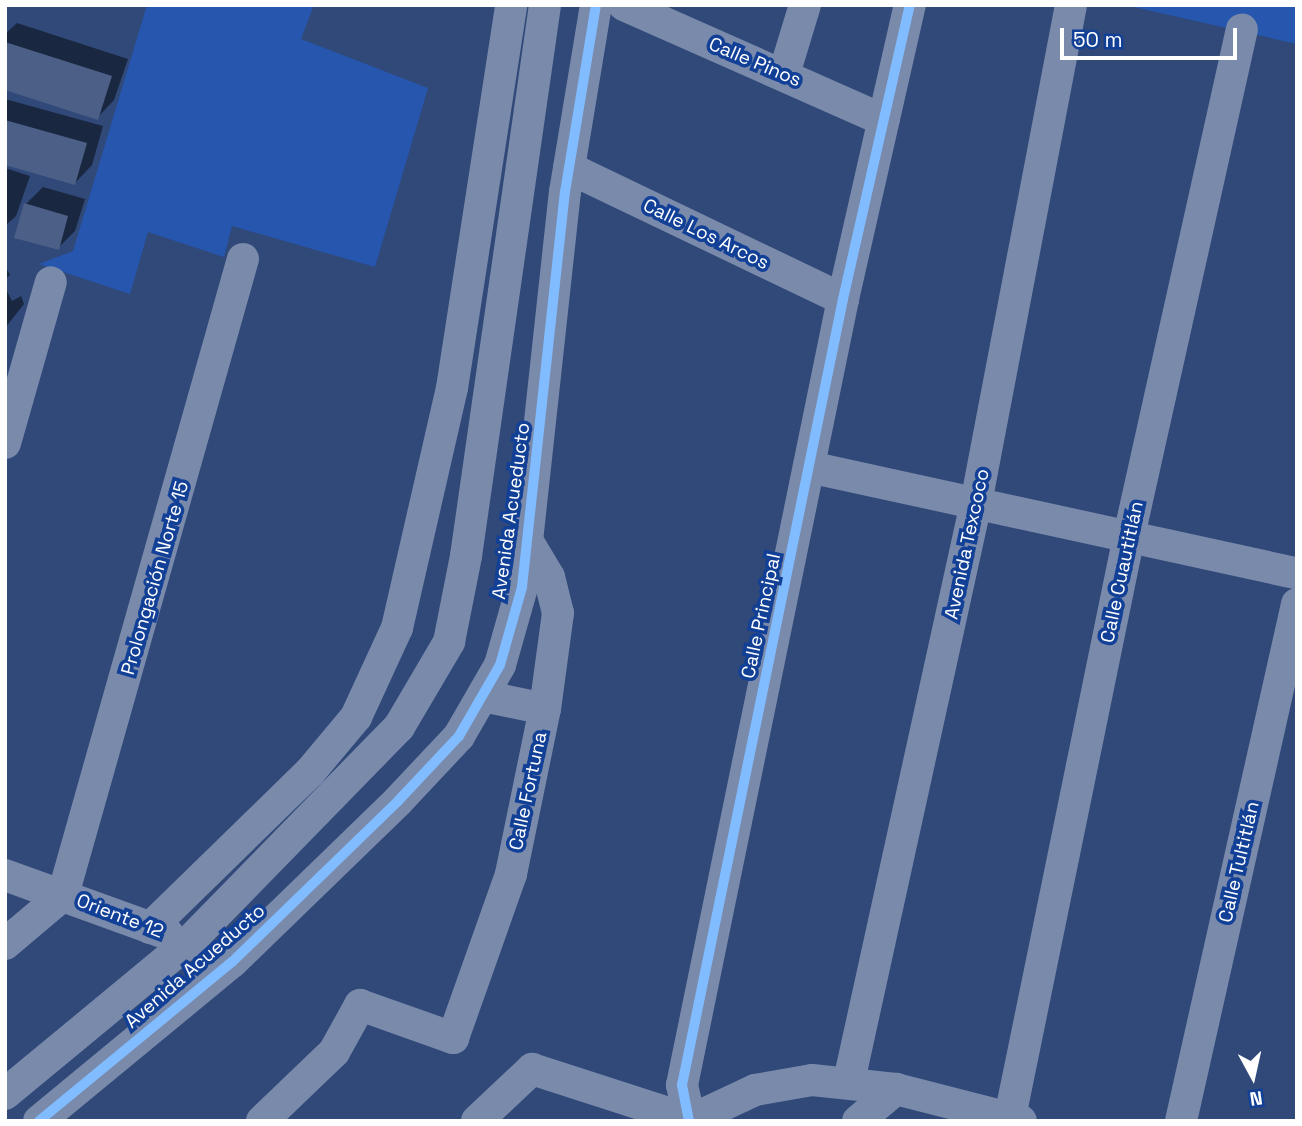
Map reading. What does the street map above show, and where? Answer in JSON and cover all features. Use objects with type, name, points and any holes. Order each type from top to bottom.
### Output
[{"type":"street","points":[[150,928],[310,772],[356,717],[397,628],[452,388],[511,5]]},
{"type":"street","name":"Avenida Acueducto","points":[[5,1094],[189,942],[399,727],[449,642],[468,543],[545,5]]},
{"type":"street","name":"Avenida Acueducto","points":[[39,1121],[232,962],[398,801],[459,736],[500,665],[522,587],[569,168],[596,5]]},
{"type":"street","name":"Calle Pinos","points":[[624,5],[884,120]]},
{"type":"street","points":[[784,74],[806,5]]},
{"type":"street","name":"Calle Principal","points":[[689,1120],[682,1085],[843,299],[910,5]]},
{"type":"street","name":"Avenida Texcoco","points":[[849,1081],[976,503],[1071,5]]},
{"type":"street","name":"Calle Cuautitlán","points":[[1015,1119],[1129,536],[1242,29]]},
{"type":"street","name":"Calle Los Arcos","points":[[569,168],[843,299]]},
{"type":"street","name":"Prolongación Norte 15","points":[[63,895],[243,259]]},
{"type":"street","points":[[5,443],[51,282]]},
{"type":"street","points":[[809,467],[1297,573]]},
{"type":"street","name":"Calle Fortuna","points":[[262,1121],[334,1052],[360,1005],[453,1038],[511,874],[545,709],[558,613],[549,577],[528,542]]},
{"type":"street","name":"Calle Tultitlán","points":[[1181,1121],[1297,604]]},
{"type":"street","points":[[483,696],[545,709]]},
{"type":"street","name":"Oriente 12","points":[[5,875],[189,942],[232,962]]},
{"type":"street","points":[[5,944],[63,895]]},
{"type":"street","points":[[477,1121],[532,1069],[689,1120],[755,1090],[812,1080],[849,1081],[896,1089],[1015,1119]]},
{"type":"street","points":[[858,1121],[896,1089]]},
{"type":"shaded area","points":[[147,5],[314,5],[301,39],[428,88],[375,267],[232,226],[224,257],[148,232],[130,294],[39,264],[73,251]]},
{"type":"shaded area","points":[[1125,5],[1297,5],[1297,44]]},
{"type":"building","points":[[5,42],[112,76],[98,120],[5,90]]},
{"type":"building","points":[[5,120],[87,143],[75,185],[5,165]]},
{"type":"building","points":[[24,203],[68,216],[59,250],[14,238]]},
{"type":"cycle path","points":[[39,1121],[232,962],[398,801],[459,736],[500,665],[522,587],[565,192],[596,5]]},
{"type":"cycle path","points":[[689,1121],[682,1085],[843,299],[910,5]]}]
